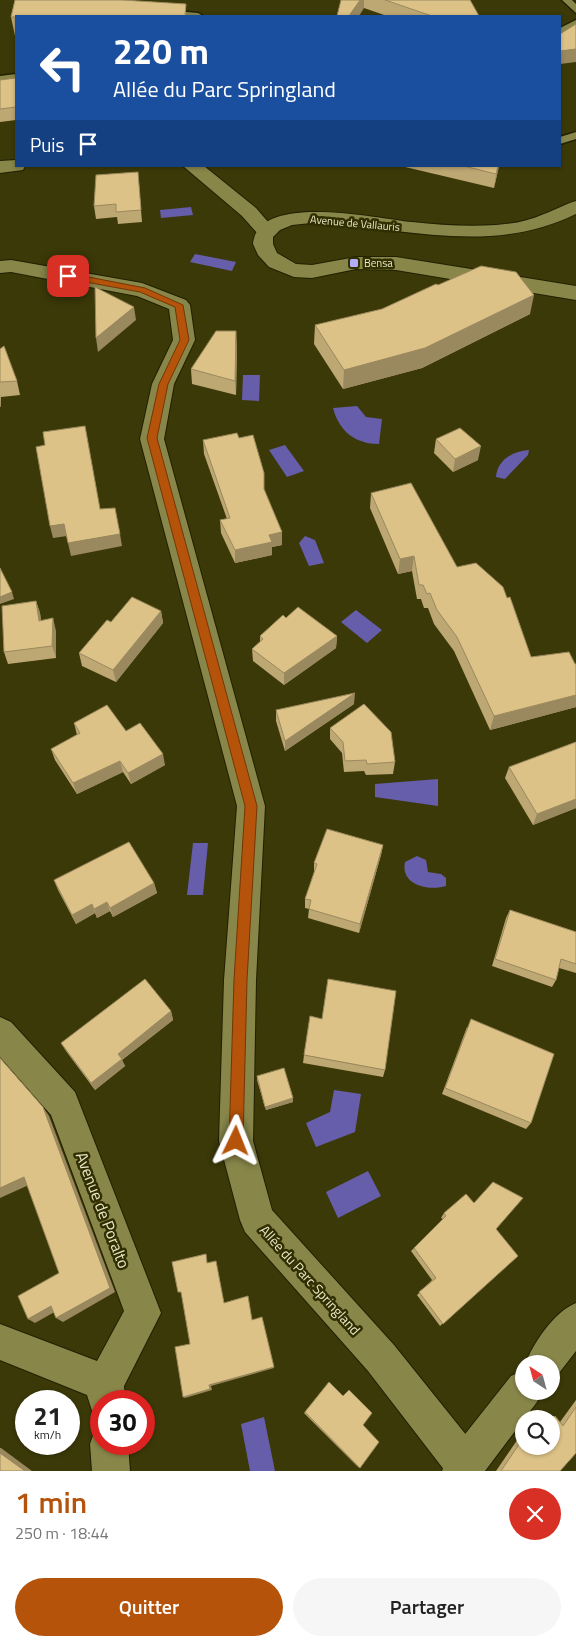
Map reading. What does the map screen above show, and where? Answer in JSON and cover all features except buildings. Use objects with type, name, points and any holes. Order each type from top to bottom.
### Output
[{"type":"street","points":[[0,167],[15,166]]},
{"type":"street","points":[[193,167],[248,212],[265,230],[262,240],[265,249],[272,258],[286,268],[294,270],[325,270],[354,263],[400,263],[576,293]]},
{"type":"street","name":"Avenue de Vallauris","points":[[265,230],[274,224],[309,218],[479,234],[532,225],[565,214],[576,207]]},
{"type":"street","name":"Allée du Parc Springland","points":[[0,267],[11,266],[142,290],[179,305],[184,340],[163,384],[152,438],[251,806],[240,980],[236,1141],[257,1220],[381,1358],[463,1468]]},
{"type":"street","name":"Avenue de Poralto","points":[[0,1033],[63,1104],[143,1313],[106,1390]]},
{"type":"street","points":[[550,1355],[576,1320]]},
{"type":"street","points":[[0,1342],[101,1390]]},
{"type":"street","points":[[463,1468],[516,1400]]},
{"type":"street","points":[[110,1455],[111,1471]]},
{"type":"lane","points":[[567,0],[576,10]]},
{"type":"lane","points":[[175,14],[186,15]]},
{"type":"lane","points":[[561,31],[576,23]]},
{"type":"lane","points":[[0,79],[15,77]]},
{"type":"lane","points":[[561,141],[576,135]]},
{"type":"shaded area","points":[[191,207],[193,215],[161,218],[160,210]]},
{"type":"shaded area","points":[[195,254],[236,262],[232,271],[190,262]]},
{"type":"shaded area","points":[[243,375],[260,375],[259,401],[242,400]]},
{"type":"shaded area","points":[[357,406],[366,417],[382,419],[379,444],[355,439],[339,423],[333,408]]},
{"type":"shaded area","points":[[285,445],[304,471],[287,477],[269,450]]},
{"type":"shaded area","points":[[529,450],[528,455],[505,479],[496,477],[499,466],[503,461],[512,454]]},
{"type":"shaded area","points":[[305,536],[315,540],[324,563],[309,566],[299,543]]},
{"type":"shaded area","points":[[356,610],[382,630],[367,643],[341,622]]},
{"type":"shaded area","points":[[438,779],[438,806],[375,797],[375,784]]},
{"type":"shaded area","points":[[193,843],[208,843],[203,895],[187,895]]},
{"type":"shaded area","points":[[417,856],[426,860],[428,872],[441,874],[446,878],[446,886],[425,887],[418,885],[407,877],[405,862]]},
{"type":"shaded area","points":[[334,1090],[361,1094],[355,1132],[316,1147],[306,1123],[330,1112]]},
{"type":"shaded area","points":[[368,1171],[381,1196],[338,1218],[326,1192]]},
{"type":"shaded area","points":[[264,1417],[275,1471],[250,1471],[241,1424]]},
{"type":"place","name":"Bensa","points":[[354,263]]},
{"type":"route","points":[[68,276],[142,290],[179,305],[184,340],[163,384],[152,438],[251,806],[240,980],[236,1141]]}]
